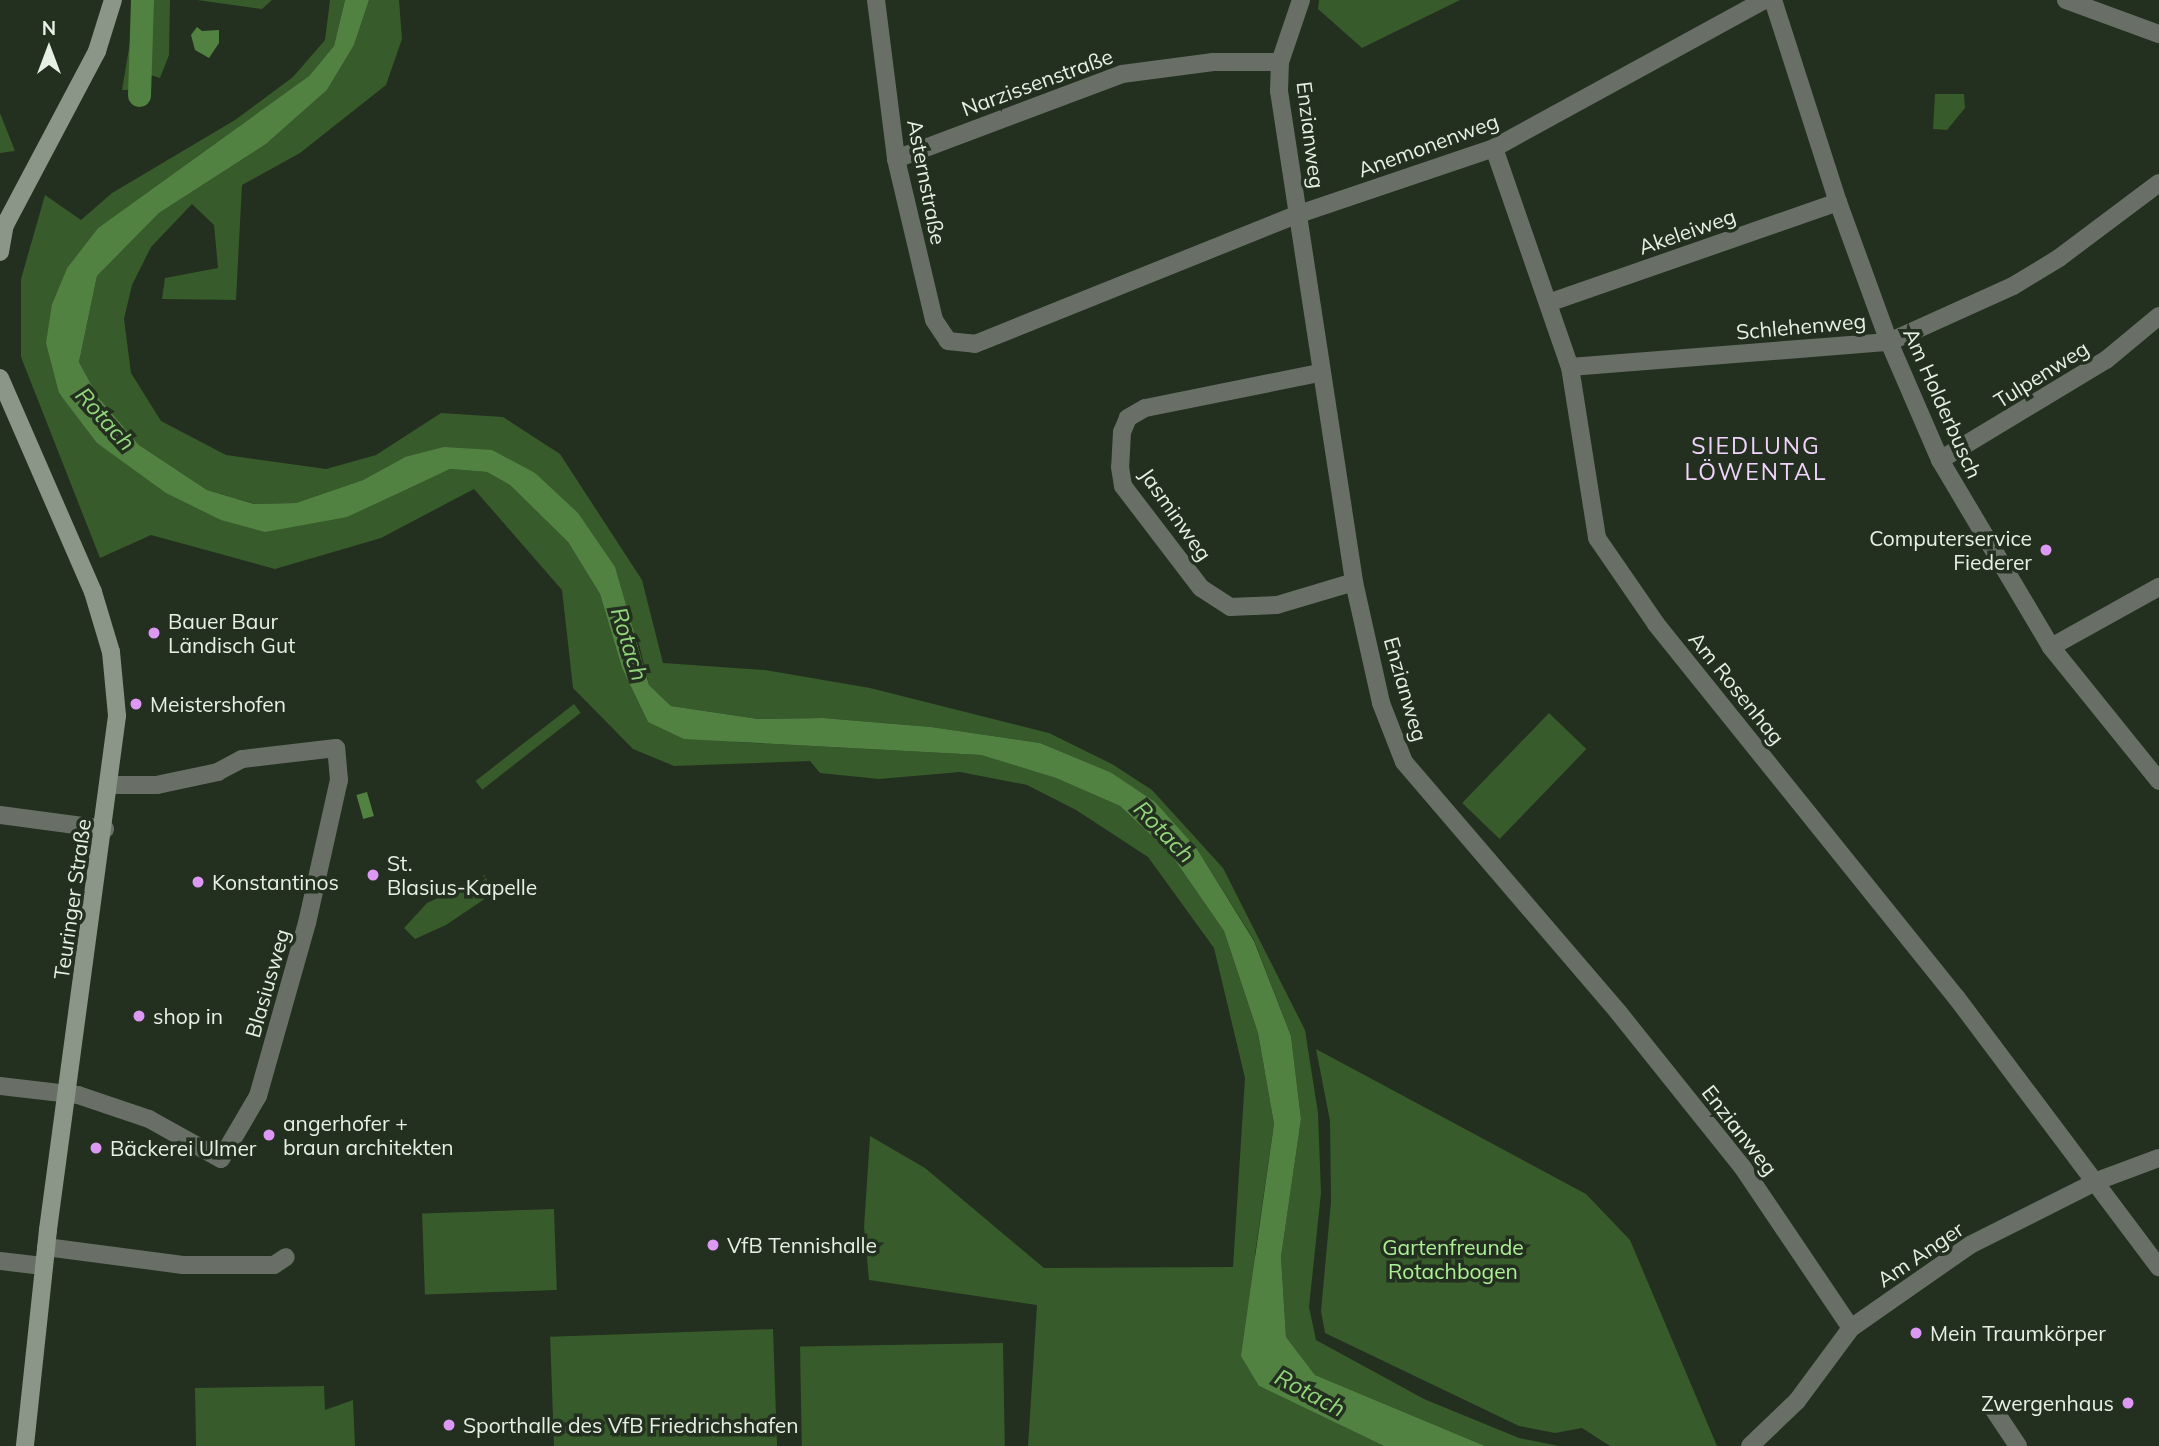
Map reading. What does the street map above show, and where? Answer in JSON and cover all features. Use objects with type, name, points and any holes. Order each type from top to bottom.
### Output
[{"type":"street","points":[[0,252],[5,225],[97,51],[113,0]]},
{"type":"street","name":"Asternstraße","points":[[876,0],[896,159],[934,320],[948,341],[975,344]]},
{"type":"street","name":"Enzianweg","points":[[1301,0],[1280,62],[1279,91],[1354,582],[1381,703],[1404,762],[1619,1013],[1743,1168],[1852,1328]]},
{"type":"street","name":"Anemonenweg","points":[[975,344],[1299,214],[1494,148],[1764,0]]},
{"type":"street","name":"Am Holderbusch","points":[[1773,0],[1838,202],[1889,342],[1940,460],[2051,647],[2159,781]]},
{"type":"street","points":[[2066,0],[2159,34]]},
{"type":"street","name":"Narzissenstraße","points":[[896,159],[1122,74],[1213,62],[1280,62]]},
{"type":"street","name":"Am Rosenhag","points":[[1494,148],[1551,302],[1570,367],[1597,538],[1656,624],[1956,997],[2097,1181],[2159,1267]]},
{"type":"street","name":"Schlehenweg","points":[[1570,367],[1889,342],[2014,286],[2059,258],[2159,183]]},
{"type":"street","name":"Akeleiweg","points":[[1551,302],[1838,202]]},
{"type":"street","name":"Tulpenweg","points":[[1940,460],[2071,383],[2159,317]]},
{"type":"street","name":"Jasminweg","points":[[1320,373],[1145,408],[1128,418],[1122,432],[1119,467],[1123,486],[1201,589],[1230,607],[1277,605],[1354,582]]},
{"type":"street","name":"Teuringer Straße","points":[[0,378],[86,574],[111,652],[117,716],[105,829],[43,1266],[25,1446]]},
{"type":"street","points":[[2051,647],[2159,587]]},
{"type":"street","name":"Blasiusweg","points":[[67,1093],[149,1119],[221,1159],[258,1096],[307,923],[339,780],[336,748],[242,759],[218,772],[157,785],[110,785]]},
{"type":"street","points":[[0,815],[105,829]]},
{"type":"street","points":[[0,1086],[67,1093]]},
{"type":"street","name":"Am Anger","points":[[1751,1446],[1797,1401],[1852,1328],[1970,1245],[2097,1181],[2159,1158]]},
{"type":"street","points":[[46,1247],[183,1265],[274,1265],[286,1257]]},
{"type":"street","points":[[0,1261],[43,1266]]},
{"type":"street","points":[[1992,1407],[2018,1446]]},
{"type":"green space","points":[[137,0],[170,0],[169,55],[160,78],[144,73],[132,90],[122,90]]},
{"type":"green space","points":[[197,0],[272,0],[262,9]]},
{"type":"green space","points":[[330,0],[345,0],[334,46],[309,76],[98,228],[67,268],[52,304],[59,394],[221,520],[419,482],[450,469],[487,472],[510,485],[568,542],[600,594],[622,668],[648,722],[737,742],[981,755],[1056,778],[1120,806],[1170,853],[1224,931],[1258,1033],[1274,1124],[1255,1254],[1259,1386],[1384,1446],[1028,1446],[1037,1305],[869,1280],[864,1227],[870,1136],[925,1168],[1044,1268],[1233,1267],[1245,1078],[1214,948],[1148,857],[1076,810],[1027,785],[960,772],[879,779],[820,773],[810,761],[674,766],[633,749],[573,688],[562,590],[474,489],[381,538],[275,569],[151,535],[100,558],[21,357],[21,279],[45,195],[81,220],[112,193],[235,120],[293,77],[325,40]]},
{"type":"green space","points":[[369,0],[399,0],[402,39],[386,85],[300,153],[242,185],[236,300],[162,299],[165,278],[218,268],[214,225],[192,204],[151,247],[132,285],[124,319],[131,373],[161,421],[226,455],[326,469],[376,455],[441,413],[503,417],[560,454],[642,580],[663,663],[765,670],[870,688],[1049,733],[1112,764],[1152,790],[1223,868],[1305,1030],[1318,1113],[1321,1193],[1309,1307],[1316,1340],[1424,1399],[1519,1438],[1559,1446],[1485,1446],[1315,1375],[1286,1337],[1281,1257],[1301,1119],[1291,1036],[1254,940],[1197,849],[1110,772],[1040,743],[931,727],[823,718],[758,719],[671,706],[649,685],[638,640],[535,473],[405,457],[363,480],[296,503],[255,504],[207,490],[139,445],[98,397],[79,362],[97,276],[159,213],[266,144],[327,90],[354,45]]},
{"type":"green space","points":[[1319,0],[1460,0],[1362,48],[1318,9]]},
{"type":"green space","points":[[1935,94],[1964,94],[1965,108],[1947,130],[1933,129]]},
{"type":"green space","points":[[0,113],[15,151],[0,153]]},
{"type":"green space","points":[[574,704],[581,713],[482,790],[475,781]]},
{"type":"green space","points":[[1549,713],[1586,749],[1500,839],[1462,803]]},
{"type":"green space","points":[[485,875],[492,894],[446,925],[415,939],[404,928],[427,903]]},
{"type":"green space","name":"Gartenfreunde Rotachbogen","points":[[1316,1049],[1586,1194],[1630,1240],[1717,1446],[1610,1446],[1582,1428],[1555,1433],[1519,1426],[1325,1333],[1321,1311],[1331,1202],[1330,1121]]},
{"type":"green space","points":[[554,1209],[557,1290],[425,1295],[422,1214]]},
{"type":"green space","points":[[773,1329],[777,1446],[554,1446],[550,1337]]},
{"type":"green space","points":[[1003,1343],[1005,1446],[802,1446],[800,1347]]},
{"type":"green space","points":[[324,1386],[325,1410],[353,1400],[355,1446],[196,1446],[195,1388]]},
{"type":"water","name":"Rotach","points":[[345,0],[369,0],[354,45],[327,90],[266,144],[159,213],[97,276],[79,362],[98,397],[139,445],[207,490],[254,504],[296,503],[363,480],[405,457],[444,447],[492,450],[535,473],[578,513],[615,567],[649,685],[671,706],[758,719],[823,718],[931,727],[1040,743],[1110,772],[1155,802],[1197,849],[1254,941],[1291,1036],[1301,1119],[1281,1257],[1286,1337],[1315,1375],[1485,1446],[1384,1446],[1259,1386],[1241,1356],[1274,1124],[1258,1033],[1224,931],[1170,853],[1120,806],[1056,778],[981,755],[684,739],[648,722],[622,668],[600,594],[568,542],[510,485],[487,472],[450,469],[347,517],[265,532],[221,520],[166,493],[97,443],[59,393],[46,343],[52,304],[67,268],[98,228],[309,76],[334,46]]},
{"type":"water","points":[[197,27],[202,31],[219,30],[219,43],[209,58],[195,50],[191,35]]},
{"type":"water","points":[[367,792],[374,816],[363,819],[356,795]]},
{"type":"waterway","points":[[139,95],[142,0]]},
{"type":"place","name":"Computerservice Fiederer","points":[[2046,550]]},
{"type":"place","name":"Bauer Baur Ländisch Gut","points":[[154,633]]},
{"type":"place","name":"Meistershofen","points":[[136,704]]},
{"type":"place","name":"St. Blasius-Kapelle","points":[[373,875]]},
{"type":"place","name":"Konstantinos","points":[[198,882]]},
{"type":"place","name":"shop in","points":[[139,1016]]},
{"type":"place","name":"angerhofer + braun architekten","points":[[269,1135]]},
{"type":"place","name":"Bäckerei Ulmer","points":[[96,1148]]},
{"type":"place","name":"VfB Tennishalle","points":[[713,1245]]},
{"type":"place","name":"Mein Traumkörper","points":[[1916,1333]]},
{"type":"place","name":"Zwergenhaus","points":[[2128,1403]]},
{"type":"place","name":"Sporthalle des VfB Friedrichshafen","points":[[449,1425]]},
{"type":"district","name":"SIEDLUNG LÖWENTAL","points":[[1756,459]]}]
